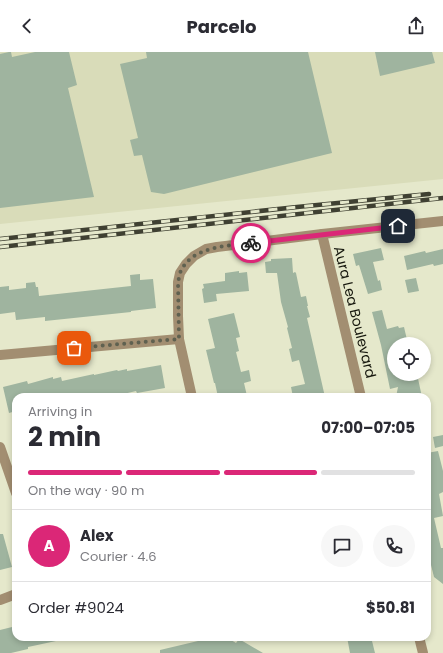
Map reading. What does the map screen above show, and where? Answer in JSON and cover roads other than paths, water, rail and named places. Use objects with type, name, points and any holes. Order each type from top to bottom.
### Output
[{"type":"street","points":[[191,393],[179,339],[178,282],[180,273],[194,256],[206,249],[217,247],[443,221]]},
{"type":"street","name":"Aura Lea Boulevard","points":[[322,234],[360,393]]},
{"type":"street","points":[[0,355],[179,339]]},
{"type":"street","points":[[0,447],[12,482]]},
{"type":"street","points":[[0,600],[12,596]]},
{"type":"street","points":[[420,641],[423,653]]},
{"type":"railway","points":[[0,239],[429,194]]},
{"type":"railway","points":[[0,247],[443,198]]}]
